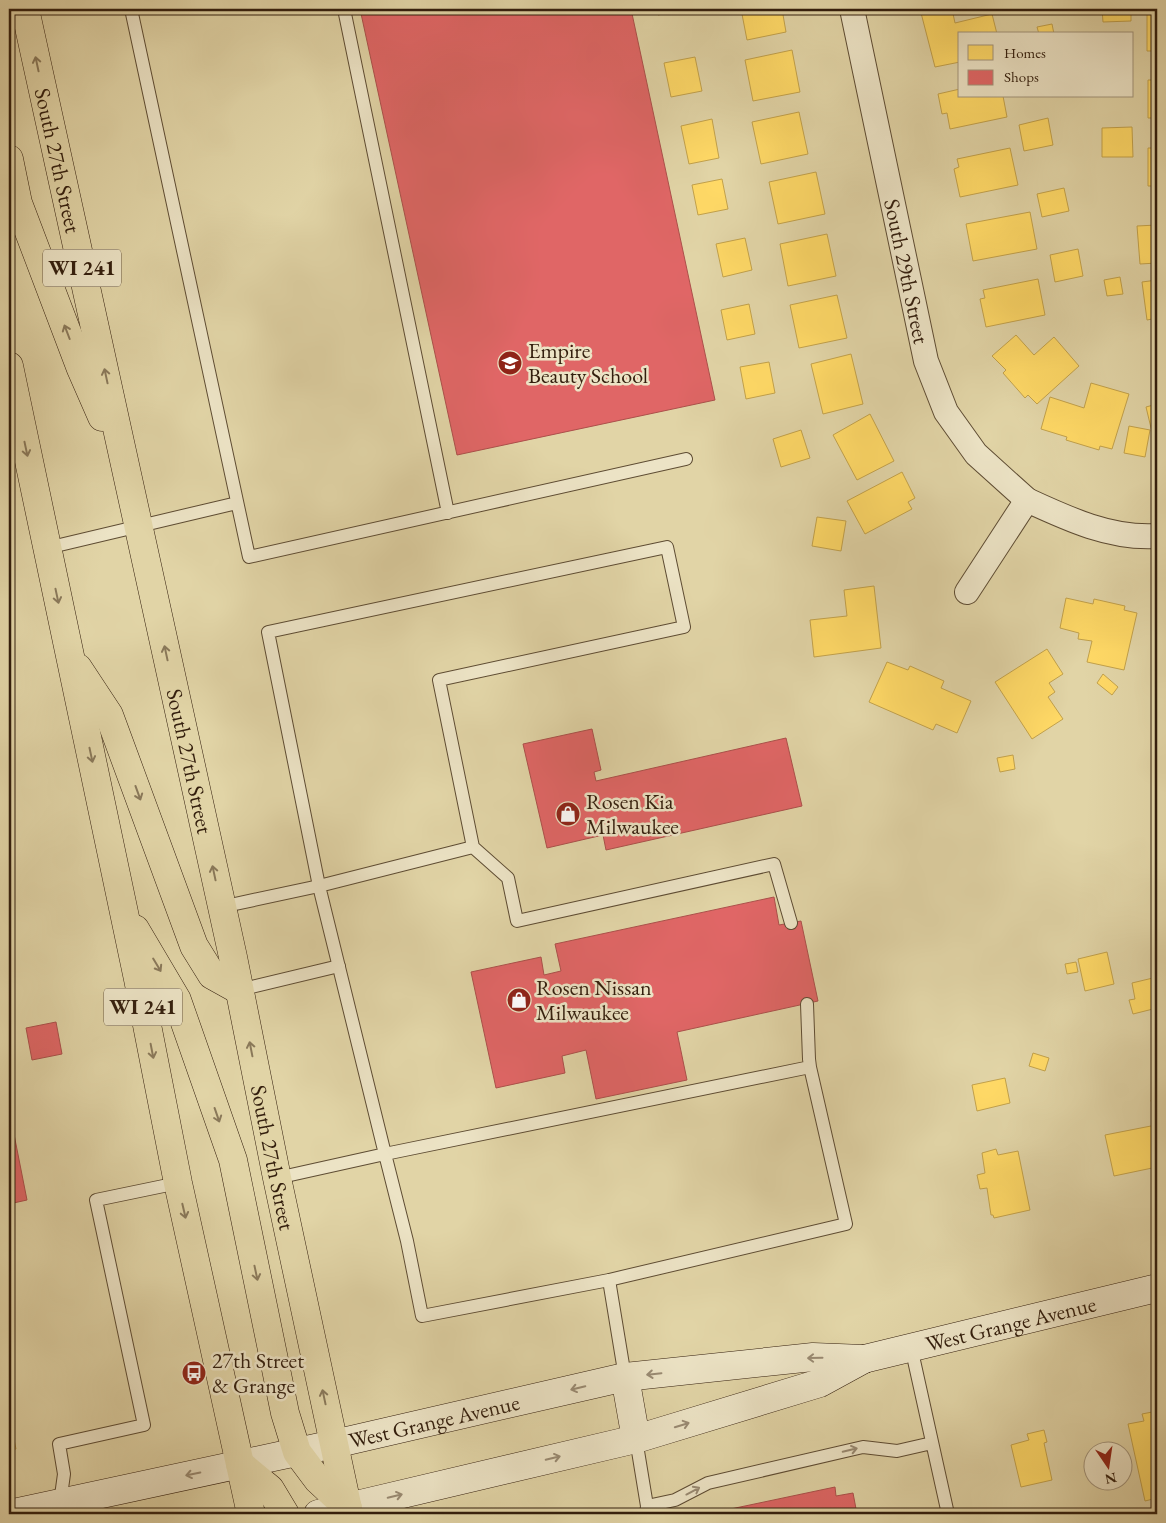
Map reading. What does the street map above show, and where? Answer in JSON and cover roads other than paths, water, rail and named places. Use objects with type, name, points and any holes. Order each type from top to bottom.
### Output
[{"type":"main road","name":"South 27th Street","points":[[25,9],[239,990],[348,1511]]},
{"type":"main road","points":[[9,159],[18,203],[81,369],[127,474]]},
{"type":"main road","name":"WI 241","points":[[9,366],[123,908],[178,1183],[251,1514]]},
{"type":"main road","points":[[70,656],[109,715],[194,946],[212,975],[239,990]]},
{"type":"main road","points":[[123,908],[177,1000],[233,1160],[285,1413],[297,1452],[318,1480],[348,1511]]},
{"type":"main road","points":[[240,1464],[270,1490],[284,1514]]},
{"type":"street","name":"South 29th Street","points":[[852,9],[926,362],[946,412],[976,454],[1027,500],[1082,525],[1141,537],[1157,536]]},
{"type":"street","points":[[967,592],[1027,500]]},
{"type":"street","name":"West Grange Avenue","points":[[318,1514],[348,1511],[636,1439],[820,1382],[864,1359],[1157,1288]]},
{"type":"street","name":"West Grange Avenue","points":[[9,1514],[61,1509],[240,1464],[625,1377],[813,1358],[864,1359]]},
{"type":"street","points":[[625,1377],[636,1439]]},
{"type":"lane","points":[[131,9],[249,557],[686,459]]},
{"type":"lane","points":[[344,9],[448,513]]},
{"type":"lane","points":[[47,548],[237,503]]},
{"type":"lane","points":[[791,923],[774,864],[517,921],[508,878],[474,847],[439,680],[684,626],[667,546],[268,632],[319,886],[407,1241],[422,1316],[609,1280],[846,1224],[810,1067],[807,1004]]},
{"type":"lane","points":[[221,907],[319,886],[474,847]]},
{"type":"lane","points":[[239,990],[339,966]]},
{"type":"lane","points":[[277,1178],[810,1067]]},
{"type":"lane","points":[[61,1509],[64,1474],[59,1444],[144,1425],[96,1200],[178,1183]]},
{"type":"lane","points":[[609,1280],[625,1377]]},
{"type":"lane","points":[[911,1347],[948,1514]]},
{"type":"lane","points":[[636,1439],[647,1510],[675,1500],[708,1483],[863,1447],[897,1451],[932,1443]]},
{"type":"place","name":"Empire Beauty School","points":[[510,363]]},
{"type":"place","name":"Rosen Kia Milwaukee","points":[[568,814]]},
{"type":"place","name":"Rosen Nissan Milwaukee","points":[[519,1000]]},
{"type":"place","name":"27th Street & Grange","points":[[194,1373]]}]
